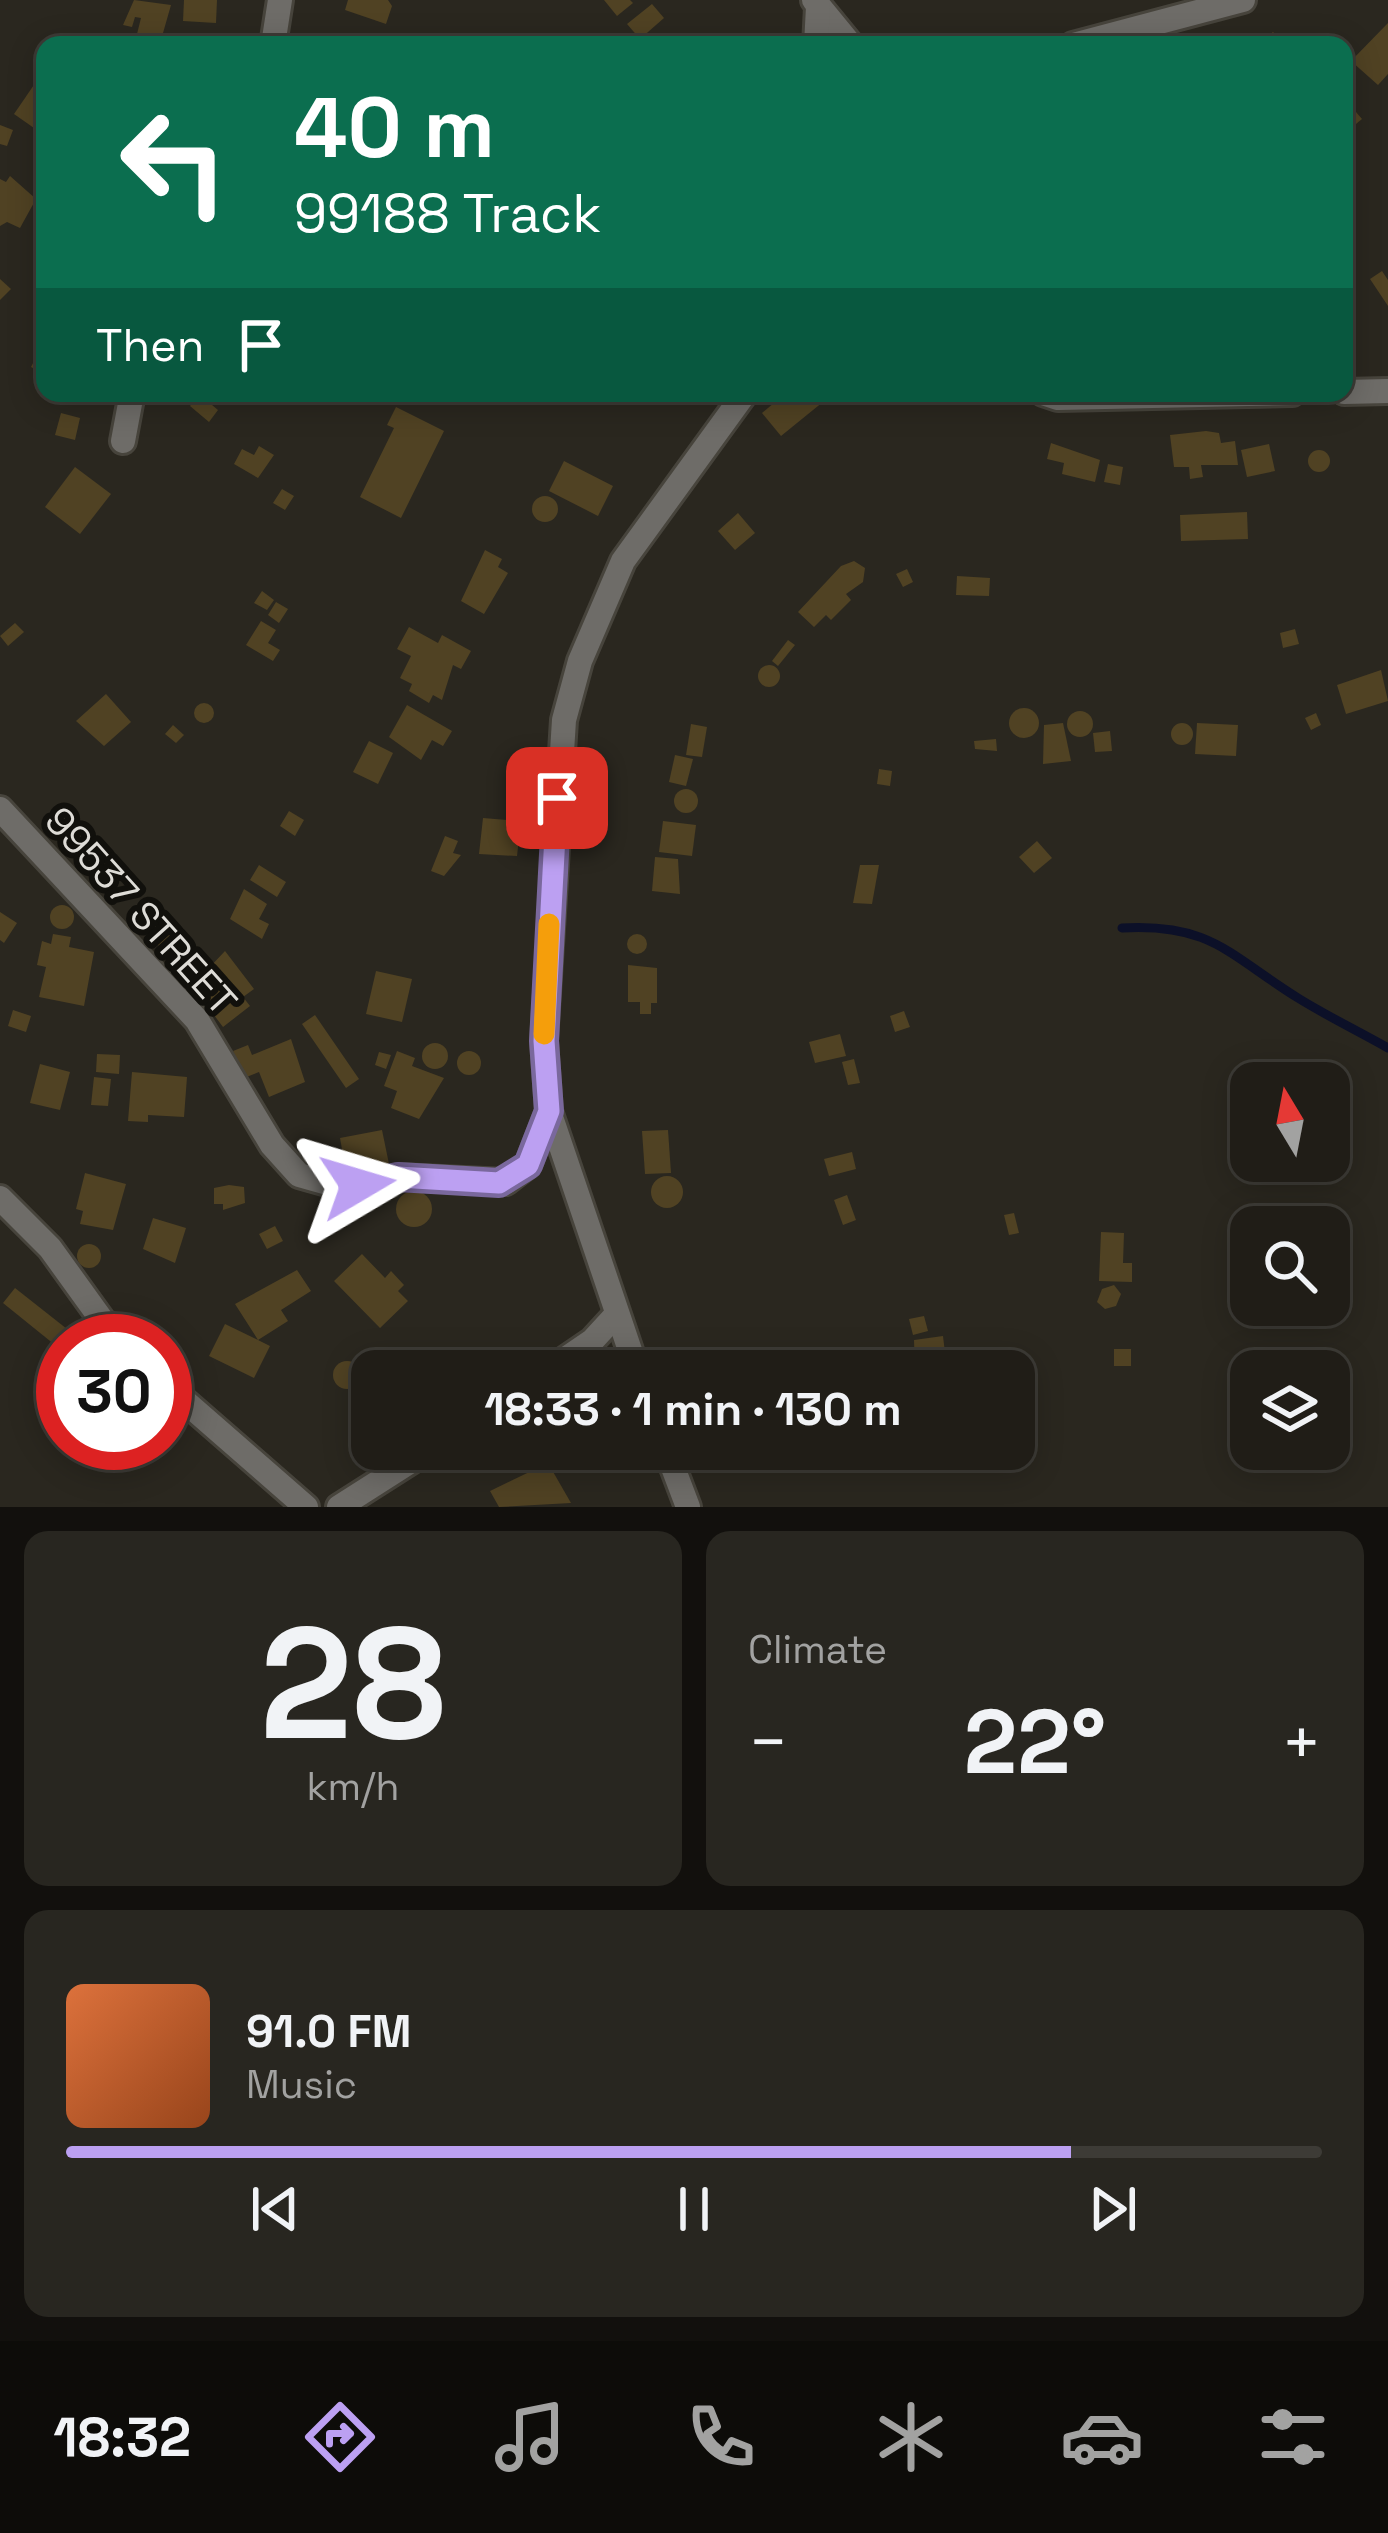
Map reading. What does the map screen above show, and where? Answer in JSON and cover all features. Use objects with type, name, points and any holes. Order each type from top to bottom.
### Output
[{"type":"street","points":[[274,36],[280,0]]},
{"type":"street","points":[[1107,36],[1243,0]]},
{"type":"street","points":[[816,4],[816,36]]},
{"type":"street","points":[[816,4],[843,36]]},
{"type":"street","points":[[1353,392],[1388,391]]},
{"type":"street","points":[[123,441],[131,402]]},
{"type":"street","points":[[629,1350],[549,1111],[544,1041],[557,798],[569,700],[595,621],[623,561],[738,402]]},
{"type":"street","name":"99537 STREET","points":[[0,809],[197,1020],[272,1145],[299,1174],[338,1186],[398,1177],[506,1182],[528,1165],[549,1111]]},
{"type":"street","points":[[0,1198],[50,1248],[98,1314]]},
{"type":"street","points":[[579,1350],[615,1316]]},
{"type":"street","points":[[192,1408],[306,1507]]},
{"type":"street","points":[[340,1507],[397,1470]]},
{"type":"street","points":[[674,1470],[688,1507]]},
{"type":"building","points":[[134,0],[171,5],[162,36],[137,34],[141,18],[135,17],[132,27],[123,25]]},
{"type":"building","points":[[184,0],[217,0],[216,23],[183,21]]},
{"type":"building","points":[[348,0],[388,0],[392,6],[386,24],[345,10]]},
{"type":"building","points":[[604,0],[630,0],[633,3],[617,16]]},
{"type":"building","points":[[652,4],[664,18],[643,36],[627,24]]},
{"type":"building","points":[[1388,23],[1388,74],[1378,85],[1353,59]]},
{"type":"building","points":[[36,82],[34,128],[14,114]]},
{"type":"building","points":[[0,125],[13,130],[7,146],[0,144]]},
{"type":"building","points":[[10,176],[36,199],[20,228],[7,222],[0,226],[0,179],[6,182]]},
{"type":"building","points":[[1382,271],[1388,280],[1388,306],[1370,279]]},
{"type":"building","points":[[0,279],[11,289],[0,300]]},
{"type":"building","points":[[208,402],[218,410],[209,422],[190,406]]},
{"type":"building","points":[[775,402],[823,402],[781,436],[762,413]]},
{"type":"building","points":[[396,407],[444,431],[401,518],[360,497],[394,428],[387,425]]},
{"type":"building","points":[[61,413],[80,418],[75,440],[55,435]]},
{"type":"building","points":[[1219,433],[1221,443],[1235,441],[1238,465],[1201,465],[1203,477],[1190,479],[1189,467],[1174,467],[1170,435]]},
{"type":"building","points":[[1051,443],[1100,460],[1095,482],[1062,474],[1064,463],[1047,459]]},
{"type":"building","points":[[1269,444],[1275,471],[1247,477],[1241,450]]},
{"type":"building","points":[[259,446],[274,455],[258,478],[234,464],[242,449],[254,455]]},
{"type":"building","points":[[1319,450],[1330,461],[1319,472],[1308,461]]},
{"type":"building","points":[[564,461],[613,486],[598,516],[549,491]]},
{"type":"building","points":[[1108,464],[1123,467],[1120,485],[1104,482]]},
{"type":"building","points":[[75,467],[111,494],[80,534],[45,507]]},
{"type":"building","points":[[282,489],[294,496],[285,510],[273,503]]},
{"type":"building","points":[[545,496],[558,509],[545,522],[532,509]]},
{"type":"building","points":[[1247,512],[1248,539],[1181,541],[1180,515]]},
{"type":"building","points":[[738,513],[755,533],[735,550],[718,531]]},
{"type":"building","points":[[485,550],[502,559],[498,567],[508,573],[484,614],[461,601]]},
{"type":"building","points":[[854,561],[865,568],[863,582],[846,594],[851,600],[831,620],[826,615],[814,627],[798,612],[841,566]]},
{"type":"building","points":[[907,569],[913,582],[903,587],[896,574]]},
{"type":"building","points":[[957,576],[990,578],[989,596],[956,595]]},
{"type":"building","points":[[262,591],[274,600],[267,610],[254,603]]},
{"type":"building","points":[[276,602],[288,609],[279,623],[268,615]]},
{"type":"building","points":[[261,621],[276,630],[268,643],[280,650],[273,661],[246,645]]},
{"type":"building","points":[[15,623],[24,632],[8,646],[0,636]]},
{"type":"building","points":[[409,627],[438,643],[442,635],[471,651],[461,669],[453,665],[442,700],[433,695],[429,703],[409,691],[412,684],[400,678],[411,656],[397,649]]},
{"type":"building","points":[[1295,629],[1299,644],[1283,648],[1280,633]]},
{"type":"building","points":[[788,640],[795,645],[778,666],[772,661]]},
{"type":"building","points":[[769,665],[780,676],[769,687],[758,676]]},
{"type":"building","points":[[1381,670],[1388,701],[1346,714],[1337,685]]},
{"type":"building","points":[[106,694],[131,722],[104,746],[76,721]]},
{"type":"building","points":[[204,703],[214,713],[204,723],[194,713]]},
{"type":"building","points":[[407,705],[452,731],[443,746],[432,740],[421,760],[389,737]]},
{"type":"building","points":[[1024,708],[1039,723],[1024,738],[1009,723]]},
{"type":"building","points":[[1080,711],[1093,724],[1080,737],[1067,724]]},
{"type":"building","points":[[1316,713],[1321,725],[1311,730],[1305,718]]},
{"type":"building","points":[[1063,723],[1071,761],[1043,764],[1044,725]]},
{"type":"building","points":[[1182,723],[1193,734],[1182,745],[1171,734]]},
{"type":"building","points":[[1197,723],[1238,725],[1236,756],[1195,754]]},
{"type":"building","points":[[691,724],[707,727],[702,757],[686,755]]},
{"type":"building","points":[[173,725],[184,735],[176,743],[165,734]]},
{"type":"building","points":[[1110,731],[1112,751],[1095,752],[1093,733]]},
{"type":"building","points":[[996,739],[997,751],[975,749],[974,741]]},
{"type":"building","points":[[369,741],[393,753],[378,784],[353,772]]},
{"type":"building","points":[[675,755],[693,759],[686,786],[669,782]]},
{"type":"building","points":[[879,769],[892,771],[890,786],[877,784]]},
{"type":"building","points":[[686,789],[695,792],[695,810],[686,813],[677,810],[674,801],[677,792]]},
{"type":"building","points":[[289,811],[304,820],[295,836],[280,826]]},
{"type":"building","points":[[483,818],[507,820],[506,828],[520,830],[517,856],[479,854]]},
{"type":"building","points":[[663,821],[696,825],[692,856],[659,852]]},
{"type":"building","points":[[445,836],[458,841],[453,853],[461,855],[444,876],[431,871]]},
{"type":"building","points":[[1037,841],[1052,858],[1034,873],[1019,857]]},
{"type":"building","points":[[655,857],[678,859],[680,894],[652,891]]},
{"type":"building","points":[[259,865],[286,882],[277,897],[250,880]]},
{"type":"building","points":[[860,865],[879,865],[872,904],[853,903]]},
{"type":"building","points":[[244,889],[267,904],[259,919],[269,924],[262,939],[230,919]]},
{"type":"building","points":[[62,905],[71,908],[71,926],[62,929],[53,926],[50,917],[53,908]]},
{"type":"building","points":[[0,912],[17,923],[4,943],[0,940]]},
{"type":"building","points":[[170,927],[186,951],[169,962],[153,937]]},
{"type":"building","points":[[53,934],[71,937],[69,947],[94,952],[84,1006],[39,997],[46,967],[37,965],[42,941],[51,944]]},
{"type":"building","points":[[637,934],[647,944],[637,954],[627,944]]},
{"type":"building","points":[[225,951],[254,989],[243,997],[250,1006],[223,1027],[192,986]]},
{"type":"building","points":[[628,965],[657,968],[657,1003],[651,1003],[651,1014],[640,1014],[640,1002],[628,1002]]},
{"type":"building","points":[[376,971],[412,979],[402,1022],[366,1014]]},
{"type":"building","points":[[13,1010],[31,1016],[26,1032],[8,1026]]},
{"type":"building","points":[[904,1011],[910,1027],[895,1032],[890,1016]]},
{"type":"building","points":[[315,1015],[359,1079],[346,1088],[302,1024]]},
{"type":"building","points":[[840,1034],[846,1056],[815,1063],[809,1042]]},
{"type":"building","points":[[291,1039],[305,1082],[269,1097],[259,1072],[244,1078],[233,1051],[248,1045],[252,1055]]},
{"type":"building","points":[[435,1043],[448,1056],[435,1069],[422,1056]]},
{"type":"building","points":[[397,1051],[415,1058],[412,1066],[444,1078],[419,1119],[391,1108],[397,1091],[384,1086]]},
{"type":"building","points":[[469,1051],[481,1063],[469,1075],[457,1063]]},
{"type":"building","points":[[379,1052],[391,1055],[386,1069],[375,1065]]},
{"type":"building","points":[[97,1054],[120,1055],[119,1074],[96,1072]]},
{"type":"building","points":[[854,1059],[860,1083],[848,1085],[842,1062]]},
{"type":"building","points":[[40,1064],[70,1072],[60,1110],[30,1103]]},
{"type":"building","points":[[132,1072],[187,1077],[184,1117],[148,1115],[148,1122],[128,1121]]},
{"type":"building","points":[[94,1077],[111,1079],[108,1106],[91,1105]]},
{"type":"building","points":[[382,1130],[389,1164],[346,1172],[340,1138]]},
{"type":"building","points":[[668,1130],[671,1173],[645,1174],[642,1131]]},
{"type":"building","points":[[852,1152],[856,1169],[829,1176],[824,1159]]},
{"type":"building","points":[[85,1173],[126,1184],[113,1230],[80,1224],[83,1211],[76,1209]]},
{"type":"building","points":[[667,1176],[678,1181],[683,1192],[678,1203],[667,1208],[656,1203],[651,1192],[656,1181]]},
{"type":"building","points":[[244,1187],[245,1203],[223,1210],[223,1204],[214,1204],[214,1188]]},
{"type":"building","points":[[414,1191],[427,1196],[432,1209],[427,1222],[414,1227],[401,1222],[396,1209],[401,1196]]},
{"type":"building","points":[[847,1195],[856,1220],[843,1225],[834,1200]]},
{"type":"building","points":[[1014,1213],[1019,1233],[1009,1235],[1004,1215]]},
{"type":"building","points":[[153,1218],[186,1228],[175,1263],[143,1249]]},
{"type":"building","points":[[275,1226],[283,1241],[267,1249],[259,1234]]},
{"type":"building","points":[[1101,1232],[1124,1233],[1123,1263],[1132,1263],[1132,1282],[1099,1281]]},
{"type":"building","points":[[89,1244],[98,1247],[98,1265],[89,1268],[80,1265],[77,1256],[80,1247]]},
{"type":"building","points":[[362,1254],[385,1278],[391,1271],[404,1285],[398,1291],[408,1301],[380,1328],[334,1281]]},
{"type":"building","points":[[297,1270],[311,1291],[281,1310],[288,1321],[258,1340],[235,1304]]},
{"type":"building","points":[[1114,1285],[1121,1294],[1116,1306],[1105,1309],[1097,1302],[1102,1289]]},
{"type":"building","points":[[15,1288],[48,1314],[36,1314],[36,1330],[3,1303]]},
{"type":"building","points":[[924,1316],[928,1331],[913,1335],[909,1319]]},
{"type":"building","points":[[225,1324],[270,1346],[254,1378],[209,1356]]},
{"type":"building","points":[[943,1336],[945,1350],[914,1350],[914,1340]]},
{"type":"building","points":[[1114,1349],[1131,1349],[1131,1366],[1114,1366]]},
{"type":"building","points":[[351,1362],[351,1388],[347,1389],[337,1385],[333,1375],[337,1365]]},
{"type":"building","points":[[534,1470],[552,1470],[571,1503],[499,1507],[490,1491]]},
{"type":"waterway","points":[[1122,928],[1177,931],[1218,945],[1298,998],[1388,1048]]},
{"type":"slow traffic","points":[[544,1034],[549,924]]},
{"type":"route","points":[[358,1185],[398,1177],[506,1182],[534,1154],[549,1111],[544,1041],[557,798]]}]
